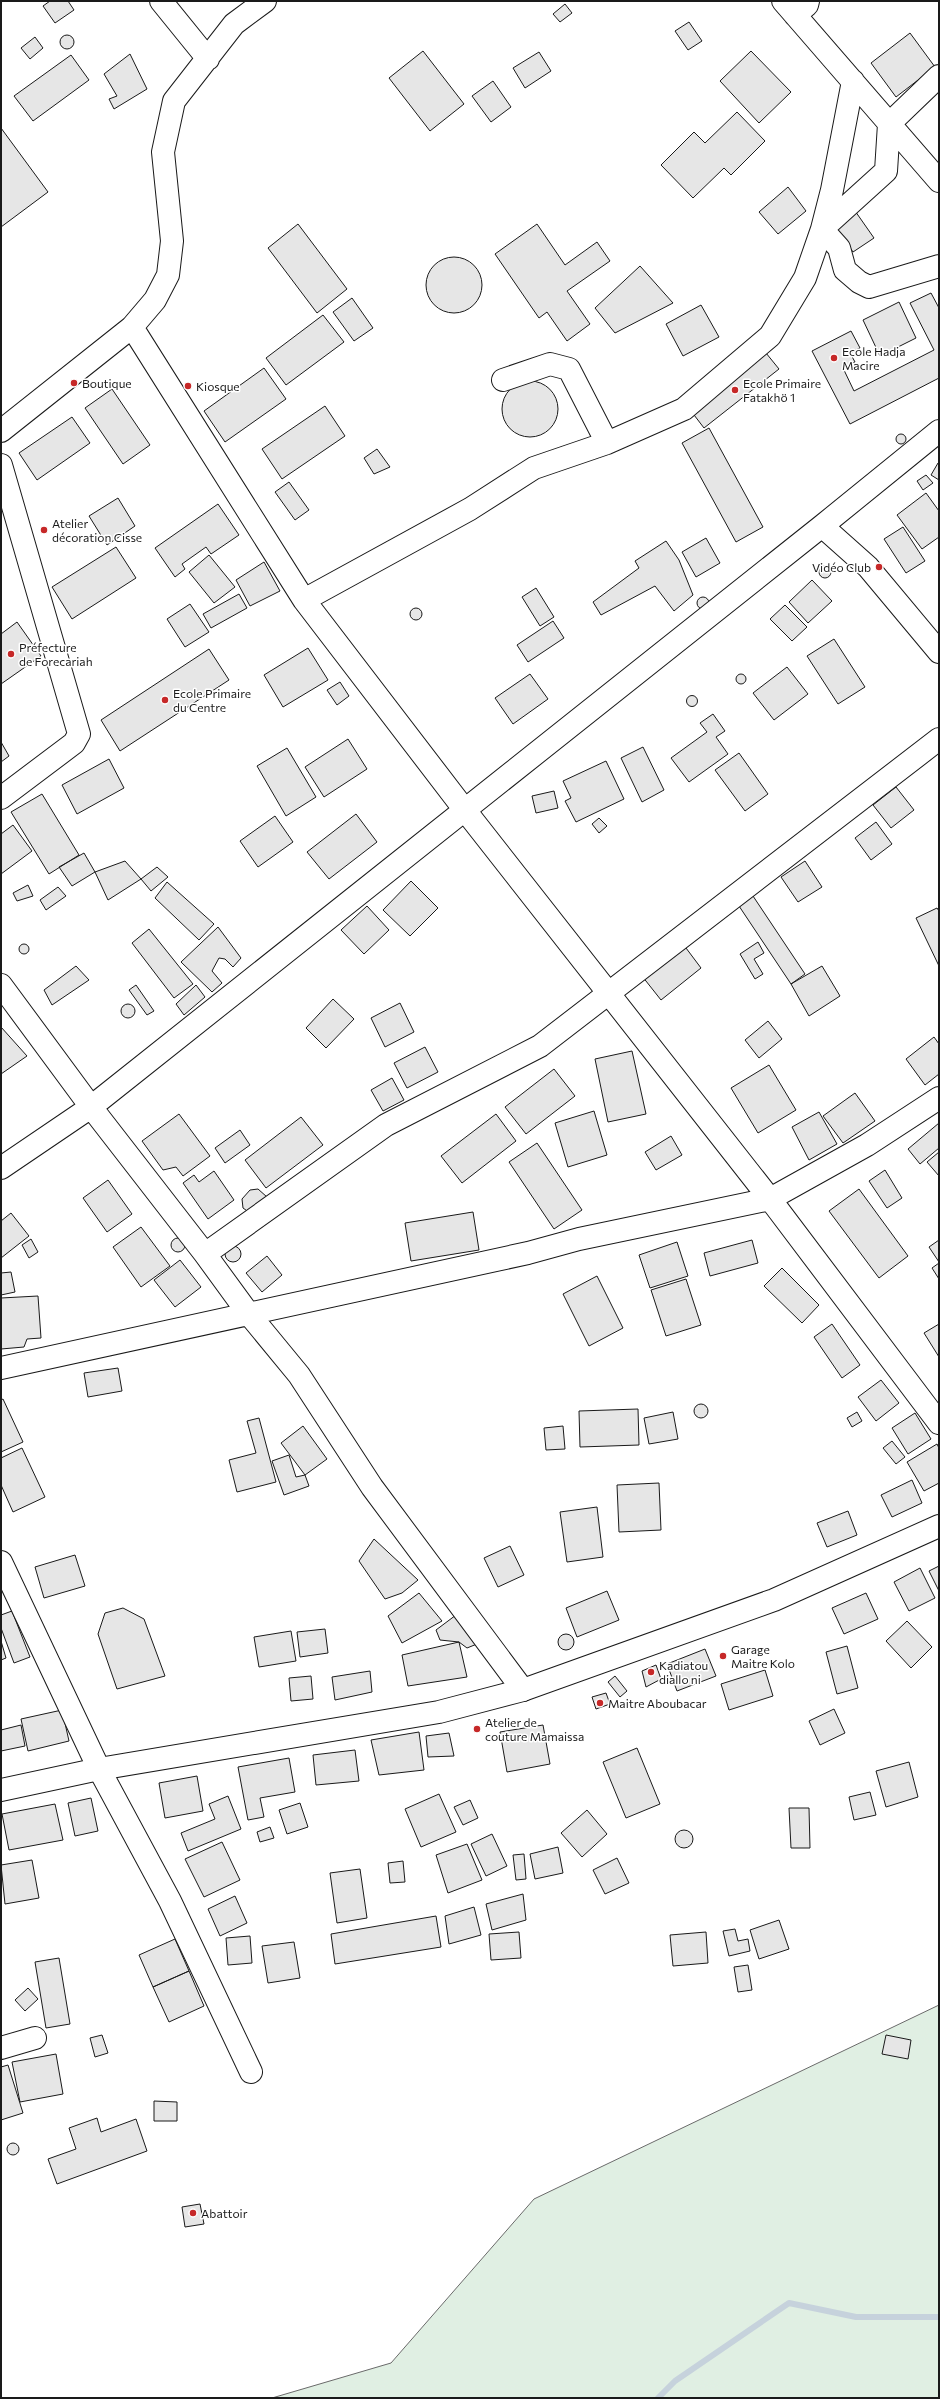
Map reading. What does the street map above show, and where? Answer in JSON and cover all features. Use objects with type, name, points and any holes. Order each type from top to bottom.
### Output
[{"type":"main road","points":[[161,1],[208,59]]},
{"type":"main road","points":[[1,431],[132,327],[155,300],[168,275],[172,241],[163,152],[174,101],[234,24],[265,1]]},
{"type":"main road","points":[[795,6],[853,82],[939,181]]},
{"type":"main road","points":[[822,229],[886,171],[889,124],[939,76]]},
{"type":"main road","points":[[304,600],[464,512],[534,468],[608,443],[684,409],[770,336],[805,278],[822,229],[832,190],[853,82]]},
{"type":"main road","points":[[822,229],[839,248],[845,270],[859,282],[869,287],[939,266]]},
{"type":"main road","points":[[132,327],[304,600],[464,809],[609,991],[770,1199],[939,1423]]},
{"type":"main road","points":[[503,380],[550,364],[569,370],[608,443]]},
{"type":"main road","points":[[1,1168],[90,1107],[822,526],[939,431]]},
{"type":"main road","points":[[1,465],[79,734],[74,743],[1,798]]},
{"type":"main road","points":[[822,526],[868,567],[939,652]]},
{"type":"main road","points":[[205,1254],[386,1125],[540,1046],[609,991],[939,739]]},
{"type":"main road","points":[[1,985],[90,1107],[205,1254],[248,1313],[299,1375],[372,1487],[523,1690]]},
{"type":"main road","points":[[1,1368],[528,1253],[579,1239],[770,1199],[867,1145],[939,1098]]},
{"type":"main road","points":[[1,1790],[98,1769],[439,1712],[523,1690],[774,1600],[939,1526]]},
{"type":"main road","points":[[1,1562],[98,1769],[170,1901],[251,2072]]},
{"type":"main road","points":[[1,2048],[35,2038]]},
{"type":"green space","points":[[939,2005],[939,2398],[272,2398],[391,2363],[534,2199]]},
{"type":"building","points":[[50,1],[68,1],[74,10],[55,23],[43,6]]},
{"type":"building","points":[[565,4],[572,13],[560,22],[553,14]]},
{"type":"building","points":[[689,22],[702,41],[688,50],[675,31]]},
{"type":"building","points":[[910,33],[935,67],[896,97],[871,63]]},
{"type":"building","points":[[67,35],[72,37],[74,42],[72,47],[67,49],[62,47],[60,42],[62,37]]},
{"type":"building","points":[[35,37],[43,48],[30,59],[21,48]]},
{"type":"building","points":[[423,51],[464,104],[430,131],[389,78]]},
{"type":"building","points":[[751,51],[791,92],[759,123],[720,81]]},
{"type":"building","points":[[539,52],[551,71],[525,88],[513,68]]},
{"type":"building","points":[[130,54],[147,89],[114,109],[109,99],[117,96],[104,74]]},
{"type":"building","points":[[71,55],[89,80],[33,121],[14,96]]},
{"type":"building","points":[[493,81],[511,107],[491,122],[472,96]]},
{"type":"building","points":[[737,112],[765,141],[731,175],[724,168],[693,198],[661,165],[694,132],[705,143]]},
{"type":"building","points":[[1,128],[48,192],[1,227]]},
{"type":"building","points":[[788,187],[806,211],[778,234],[759,212]]},
{"type":"building","points":[[853,208],[874,238],[853,252],[833,223]]},
{"type":"building","points":[[298,224],[347,289],[317,313],[268,248]]},
{"type":"building","points":[[537,224],[565,265],[597,242],[610,261],[567,291],[590,324],[567,341],[547,312],[539,318],[495,254]]},
{"type":"building","points":[[449,257],[459,257],[474,265],[480,274],[482,285],[480,296],[474,305],[459,313],[449,313],[438,308],[431,301],[426,290],[426,280],[431,269],[438,262]]},
{"type":"building","points":[[640,266],[673,303],[615,333],[595,308]]},
{"type":"building","name":"Ecole Hadja Macire","points":[[931,293],[939,308],[939,378],[850,424],[812,351],[851,331],[860,348],[850,353],[855,362],[843,368],[854,391],[934,350],[910,303]]},
{"type":"building","points":[[352,298],[373,328],[354,341],[333,312]]},
{"type":"building","points":[[899,302],[916,338],[880,356],[863,320]]},
{"type":"building","points":[[701,305],[719,337],[683,356],[666,324]]},
{"type":"building","points":[[323,315],[344,342],[286,385],[266,358]]},
{"type":"building","name":"Ecole Primaire Fatakhö 1","points":[[766,353],[779,369],[704,428],[691,411]]},
{"type":"building","points":[[264,368],[286,399],[225,442],[204,411]]},
{"type":"building","points":[[525,381],[535,381],[550,389],[556,398],[558,409],[556,420],[550,429],[535,437],[525,437],[514,432],[507,425],[502,414],[502,404],[507,393],[514,386]]},
{"type":"building","points":[[112,389],[150,445],[123,464],[85,408]]},
{"type":"building","points":[[325,406],[345,436],[282,479],[262,449]]},
{"type":"building","points":[[72,417],[90,443],[37,480],[19,453]]},
{"type":"building","points":[[709,428],[763,527],[736,542],[682,443]]},
{"type":"building","points":[[899,434],[903,434],[906,439],[903,444],[899,444],[896,441],[896,437]]},
{"type":"building","points":[[377,449],[390,467],[374,474],[364,458]]},
{"type":"building","points":[[939,463],[939,480],[931,475]]},
{"type":"building","points":[[926,475],[933,483],[923,490],[917,481]]},
{"type":"building","points":[[289,482],[309,510],[295,520],[275,492]]},
{"type":"building","points":[[926,493],[939,511],[939,537],[922,549],[897,515]]},
{"type":"building","points":[[118,498],[135,526],[107,545],[89,516]]},
{"type":"building","points":[[218,504],[239,535],[211,554],[206,547],[182,564],[185,569],[175,577],[155,548]]},
{"type":"building","points":[[903,527],[925,561],[906,573],[884,539]]},
{"type":"building","points":[[706,538],[720,563],[696,577],[682,552]]},
{"type":"building","points":[[666,541],[679,560],[693,595],[674,611],[655,586],[601,615],[593,602],[639,568],[635,561]]},
{"type":"building","points":[[116,547],[136,578],[72,619],[52,587]]},
{"type":"building","points":[[209,555],[235,587],[214,603],[189,572]]},
{"type":"building","points":[[264,562],[280,591],[250,606],[236,580]]},
{"type":"building","points":[[825,566],[829,568],[831,572],[829,576],[825,578],[821,576],[819,572],[821,568]]},
{"type":"building","points":[[812,580],[832,601],[808,623],[789,602]]},
{"type":"building","points":[[536,588],[554,617],[540,626],[522,597]]},
{"type":"building","points":[[239,594],[247,608],[211,628],[203,614]]},
{"type":"building","points":[[701,597],[705,597],[709,603],[705,609],[701,609],[697,605],[697,601]]},
{"type":"building","points":[[190,604],[209,632],[185,647],[167,619]]},
{"type":"building","points":[[785,605],[807,627],[792,641],[770,619]]},
{"type":"building","points":[[418,608],[421,609],[421,619],[414,620],[411,619],[410,612],[411,609]]},
{"type":"building","points":[[553,621],[564,638],[528,662],[517,645]]},
{"type":"building","points":[[17,622],[41,656],[1,684],[1,634]]},
{"type":"building","points":[[834,639],[865,687],[838,704],[807,656]]},
{"type":"building","points":[[308,648],[328,680],[283,707],[264,675]]},
{"type":"building","name":"Ecole Primaire du Centre","points":[[209,649],[229,680],[120,751],[101,720]]},
{"type":"building","points":[[787,667],[808,694],[774,720],[753,693]]},
{"type":"building","points":[[530,674],[548,699],[513,724],[495,698]]},
{"type":"building","points":[[739,674],[743,674],[745,675],[745,683],[739,684],[736,681],[736,677]]},
{"type":"building","points":[[340,682],[349,696],[337,705],[327,690]]},
{"type":"building","points":[[690,696],[694,696],[696,697],[696,705],[690,706],[687,703],[687,699]]},
{"type":"building","points":[[713,714],[725,731],[716,737],[728,754],[689,782],[671,758],[707,732],[700,723]]},
{"type":"building","points":[[348,739],[367,769],[324,797],[305,767]]},
{"type":"building","points":[[1,742],[9,756],[1,762]]},
{"type":"building","points":[[643,747],[664,790],[642,802],[621,758]]},
{"type":"building","points":[[287,748],[316,797],[286,816],[257,766]]},
{"type":"building","points":[[739,753],[768,794],[745,811],[715,770]]},
{"type":"building","points":[[109,759],[124,788],[77,814],[62,785]]},
{"type":"building","points":[[606,761],[624,799],[576,822],[565,801],[571,798],[563,781]]},
{"type":"building","points":[[896,787],[914,810],[891,828],[873,805]]},
{"type":"building","points":[[554,791],[558,808],[536,813],[532,796]]},
{"type":"building","points":[[42,794],[79,855],[49,874],[11,812]]},
{"type":"building","points":[[356,814],[377,842],[329,879],[307,852]]},
{"type":"building","points":[[275,816],[293,842],[258,867],[240,841]]},
{"type":"building","points":[[599,818],[607,826],[599,833],[592,824]]},
{"type":"building","points":[[876,822],[892,844],[871,860],[855,838]]},
{"type":"building","points":[[13,825],[32,851],[1,874],[1,834]]},
{"type":"building","points":[[84,853],[95,872],[72,886],[59,867]]},
{"type":"building","points":[[125,861],[141,879],[108,900],[95,872]]},
{"type":"building","points":[[805,861],[822,887],[798,902],[781,877]]},
{"type":"building","points":[[157,867],[168,877],[151,891],[141,879]]},
{"type":"building","points":[[411,881],[438,908],[410,936],[383,910]]},
{"type":"building","points":[[167,882],[214,924],[199,940],[155,898]]},
{"type":"building","points":[[28,885],[33,896],[17,901],[13,893]]},
{"type":"building","points":[[58,887],[66,896],[46,910],[40,900]]},
{"type":"building","points":[[749,890],[805,974],[791,984],[735,900]]},
{"type":"building","points":[[367,906],[389,930],[364,954],[341,930]]},
{"type":"building","points":[[937,908],[939,911],[939,966],[916,918]]},
{"type":"building","points":[[218,927],[241,958],[233,967],[225,959],[219,958],[212,971],[222,983],[212,992],[181,962]]},
{"type":"building","points":[[149,929],[193,984],[174,998],[132,943]]},
{"type":"building","points":[[758,942],[764,953],[754,959],[763,974],[755,979],[740,954]]},
{"type":"building","points":[[24,944],[29,949],[24,954],[19,949]]},
{"type":"building","points":[[683,944],[701,968],[661,1000],[642,976]]},
{"type":"building","points":[[76,966],[89,980],[52,1005],[44,990]]},
{"type":"building","points":[[822,966],[840,996],[809,1016],[791,984]]},
{"type":"building","points":[[136,985],[154,1011],[147,1015],[129,990]]},
{"type":"building","points":[[196,985],[205,997],[184,1015],[176,1004]]},
{"type":"building","points":[[333,999],[354,1019],[326,1048],[306,1028]]},
{"type":"building","points":[[400,1003],[414,1032],[385,1047],[371,1018]]},
{"type":"building","points":[[128,1004],[133,1006],[135,1011],[133,1016],[128,1018],[123,1016],[121,1011],[123,1006]]},
{"type":"building","points":[[768,1021],[782,1039],[759,1058],[745,1040]]},
{"type":"building","points":[[1,1027],[27,1056],[1,1074]]},
{"type":"building","points":[[934,1037],[939,1044],[939,1074],[925,1085],[906,1059]]},
{"type":"building","points":[[425,1047],[438,1072],[407,1088],[394,1063]]},
{"type":"building","points":[[632,1051],[646,1114],[608,1122],[595,1059]]},
{"type":"building","points":[[769,1065],[796,1110],[758,1133],[731,1088]]},
{"type":"building","points":[[554,1069],[575,1096],[526,1134],[505,1107]]},
{"type":"building","points":[[392,1078],[404,1100],[383,1111],[371,1090]]},
{"type":"building","points":[[855,1093],[875,1121],[843,1143],[823,1116]]},
{"type":"building","points":[[594,1111],[607,1155],[568,1167],[555,1123]]},
{"type":"building","points":[[819,1112],[837,1144],[809,1160],[792,1127]]},
{"type":"building","points":[[179,1114],[210,1156],[183,1176],[176,1167],[163,1170],[142,1141]]},
{"type":"building","points":[[496,1114],[516,1141],[462,1183],[441,1156]]},
{"type":"building","points":[[301,1117],[323,1145],[266,1188],[245,1160]]},
{"type":"building","points":[[939,1123],[939,1148],[920,1164],[908,1149]]},
{"type":"building","points":[[240,1130],[250,1145],[225,1163],[215,1148]]},
{"type":"building","points":[[671,1136],[682,1155],[656,1170],[645,1152]]},
{"type":"building","points":[[537,1143],[582,1210],[554,1229],[509,1162]]},
{"type":"building","points":[[939,1152],[939,1176],[927,1162]]},
{"type":"building","points":[[885,1170],[902,1198],[887,1208],[869,1181]]},
{"type":"building","points":[[214,1171],[234,1200],[208,1219],[183,1183],[194,1175],[199,1182]]},
{"type":"building","points":[[108,1180],[132,1214],[107,1232],[83,1198]]},
{"type":"building","points":[[258,1189],[267,1197],[250,1213],[243,1208],[242,1199],[250,1190]]},
{"type":"building","points":[[859,1189],[908,1256],[879,1278],[829,1211]]},
{"type":"building","points":[[473,1212],[479,1250],[411,1261],[405,1223]]},
{"type":"building","points":[[11,1213],[29,1236],[1,1258],[1,1221]]},
{"type":"building","points":[[141,1227],[170,1266],[141,1287],[113,1247]]},
{"type":"building","points":[[178,1238],[183,1240],[185,1245],[183,1250],[178,1252],[173,1250],[171,1245],[173,1240]]},
{"type":"building","points":[[31,1239],[38,1252],[29,1258],[22,1245]]},
{"type":"building","points":[[752,1240],[758,1263],[710,1276],[704,1253]]},
{"type":"building","points":[[939,1240],[939,1262],[929,1247]]},
{"type":"building","points":[[677,1242],[688,1276],[650,1288],[639,1255]]},
{"type":"building","points":[[230,1246],[236,1246],[241,1251],[239,1260],[236,1262],[230,1262],[225,1257],[225,1251]]},
{"type":"building","points":[[267,1256],[282,1275],[262,1292],[246,1273]]},
{"type":"building","points":[[180,1260],[201,1287],[175,1307],[154,1280]]},
{"type":"building","points":[[939,1263],[939,1279],[932,1268]]},
{"type":"building","points":[[782,1268],[819,1305],[802,1323],[764,1286]]},
{"type":"building","points":[[11,1272],[15,1292],[1,1295],[1,1273]]},
{"type":"building","points":[[597,1276],[623,1328],[589,1346],[563,1294]]},
{"type":"building","points":[[686,1279],[701,1325],[666,1336],[651,1290]]},
{"type":"building","points":[[38,1296],[41,1338],[27,1339],[24,1347],[1,1349],[1,1298]]},
{"type":"building","points":[[832,1324],[860,1365],[842,1378],[814,1337]]},
{"type":"building","points":[[939,1324],[939,1357],[924,1333]]},
{"type":"building","points":[[118,1368],[122,1391],[88,1397],[84,1373]]},
{"type":"building","points":[[881,1380],[899,1403],[876,1421],[858,1397]]},
{"type":"building","points":[[3,1399],[23,1442],[1,1452],[1,1400]]},
{"type":"building","points":[[698,1404],[704,1404],[708,1408],[708,1414],[704,1418],[698,1418],[694,1414],[694,1408]]},
{"type":"building","points":[[638,1409],[639,1445],[580,1447],[579,1411]]},
{"type":"building","points":[[673,1412],[678,1439],[649,1444],[644,1418]]},
{"type":"building","points":[[857,1412],[862,1421],[852,1427],[847,1418]]},
{"type":"building","points":[[915,1413],[931,1439],[908,1454],[892,1428]]},
{"type":"building","points":[[259,1418],[276,1482],[237,1492],[229,1460],[256,1453],[247,1421]]},
{"type":"building","points":[[303,1426],[327,1459],[305,1475],[281,1443]]},
{"type":"building","points":[[563,1426],[565,1449],[546,1450],[544,1428]]},
{"type":"building","points":[[892,1441],[905,1457],[896,1464],[883,1448]]},
{"type":"building","points":[[937,1444],[939,1448],[939,1483],[924,1491],[907,1462]]},
{"type":"building","points":[[22,1448],[45,1497],[13,1512],[1,1485],[1,1458]]},
{"type":"building","points":[[289,1455],[296,1477],[305,1475],[309,1486],[284,1495],[272,1461]]},
{"type":"building","points":[[912,1480],[922,1503],[892,1517],[881,1495]]},
{"type":"building","points":[[659,1483],[661,1530],[619,1532],[617,1485]]},
{"type":"building","points":[[597,1507],[603,1557],[567,1562],[560,1512]]},
{"type":"building","points":[[848,1511],[857,1535],[827,1547],[817,1523]]},
{"type":"building","points":[[374,1539],[418,1580],[402,1593],[385,1599],[359,1561]]},
{"type":"building","points":[[510,1546],[524,1575],[498,1587],[484,1558]]},
{"type":"building","points":[[75,1555],[85,1586],[44,1598],[35,1567]]},
{"type":"building","points":[[939,1566],[939,1591],[929,1571]]},
{"type":"building","points":[[920,1568],[935,1598],[909,1611],[894,1582]]},
{"type":"building","points":[[607,1591],[619,1620],[577,1637],[566,1608]]},
{"type":"building","points":[[419,1593],[442,1621],[402,1643],[388,1616]]},
{"type":"building","points":[[866,1593],[878,1619],[844,1634],[832,1608]]},
{"type":"building","points":[[123,1608],[144,1619],[165,1676],[117,1689],[98,1634],[105,1613]]},
{"type":"building","points":[[12,1611],[30,1657],[14,1663],[1,1628],[1,1615]]},
{"type":"building","points":[[456,1615],[477,1644],[467,1648],[459,1642],[440,1640],[436,1630]]},
{"type":"building","points":[[907,1621],[932,1647],[911,1668],[886,1641]]},
{"type":"building","points":[[325,1629],[328,1653],[300,1657],[297,1632]]},
{"type":"building","points":[[291,1631],[296,1661],[259,1667],[254,1637]]},
{"type":"building","points":[[566,1634],[573,1639],[574,1642],[569,1649],[566,1650],[559,1645],[558,1642],[563,1635]]},
{"type":"building","points":[[1,1641],[6,1658],[1,1660]]},
{"type":"building","points":[[459,1642],[467,1677],[408,1686],[402,1655]]},
{"type":"building","points":[[847,1646],[858,1688],[837,1694],[826,1652]]},
{"type":"building","points":[[705,1649],[716,1676],[677,1691],[667,1664]]},
{"type":"building","points":[[656,1665],[661,1679],[646,1687],[642,1671]]},
{"type":"building","points":[[765,1670],[773,1696],[729,1710],[721,1684]]},
{"type":"building","points":[[370,1671],[372,1692],[335,1700],[332,1677]]},
{"type":"building","points":[[311,1676],[313,1699],[291,1701],[289,1678]]},
{"type":"building","points":[[615,1676],[627,1691],[620,1697],[608,1682]]},
{"type":"building","points":[[606,1693],[610,1704],[596,1709],[592,1697]]},
{"type":"building","points":[[834,1709],[845,1733],[820,1745],[809,1721]]},
{"type":"building","points":[[62,1710],[69,1741],[28,1751],[21,1719]]},
{"type":"building","points":[[21,1725],[25,1746],[1,1751],[1,1730]]},
{"type":"building","points":[[543,1725],[550,1764],[507,1772],[500,1732]]},
{"type":"building","points":[[419,1732],[424,1770],[379,1775],[371,1740]]},
{"type":"building","points":[[449,1733],[454,1756],[428,1757],[426,1736]]},
{"type":"building","points":[[637,1748],[660,1804],[626,1818],[603,1762]]},
{"type":"building","points":[[355,1750],[359,1781],[316,1785],[313,1755]]},
{"type":"building","points":[[289,1758],[295,1792],[260,1798],[264,1817],[248,1820],[238,1767]]},
{"type":"building","points":[[909,1762],[918,1797],[886,1807],[876,1771]]},
{"type":"building","points":[[197,1776],[203,1811],[165,1818],[159,1783]]},
{"type":"building","points":[[870,1792],[876,1815],[854,1820],[849,1797]]},
{"type":"building","points":[[439,1794],[456,1832],[421,1847],[405,1809]]},
{"type":"building","points":[[228,1796],[241,1829],[188,1851],[181,1833],[215,1819],[209,1804]]},
{"type":"building","points":[[91,1798],[98,1831],[75,1836],[68,1803]]},
{"type":"building","points":[[470,1800],[478,1818],[463,1825],[454,1807]]},
{"type":"building","points":[[300,1803],[308,1827],[287,1834],[279,1810]]},
{"type":"building","points":[[55,1804],[63,1840],[9,1850],[2,1814]]},
{"type":"building","points":[[789,1808],[809,1808],[810,1848],[791,1848]]},
{"type":"building","points":[[587,1810],[607,1834],[582,1857],[561,1833]]},
{"type":"building","points":[[270,1827],[274,1838],[260,1842],[257,1832]]},
{"type":"building","points":[[684,1830],[690,1833],[693,1839],[690,1845],[684,1848],[678,1845],[675,1839],[678,1833]]},
{"type":"building","points":[[492,1834],[507,1866],[486,1876],[471,1844]]},
{"type":"building","points":[[222,1842],[240,1880],[204,1897],[185,1859]]},
{"type":"building","points":[[467,1844],[482,1880],[448,1893],[436,1855]]},
{"type":"building","points":[[558,1847],[563,1873],[535,1879],[530,1854]]},
{"type":"building","points":[[524,1854],[526,1879],[516,1880],[513,1855]]},
{"type":"building","points":[[617,1858],[629,1883],[605,1894],[593,1870]]},
{"type":"building","points":[[32,1860],[39,1898],[5,1904],[1,1865]]},
{"type":"building","points":[[403,1861],[405,1882],[390,1883],[388,1863]]},
{"type":"building","points":[[360,1869],[367,1918],[337,1923],[330,1873]]},
{"type":"building","points":[[523,1894],[526,1920],[492,1930],[486,1904]]},
{"type":"building","points":[[235,1896],[247,1923],[220,1936],[208,1909]]},
{"type":"building","points":[[474,1907],[481,1935],[449,1944],[445,1916]]},
{"type":"building","points":[[436,1916],[441,1947],[335,1964],[331,1934]]},
{"type":"building","points":[[779,1920],[789,1949],[759,1959],[750,1930]]},
{"type":"building","points":[[735,1929],[738,1941],[748,1939],[750,1951],[729,1956],[723,1931]]},
{"type":"building","points":[[519,1932],[521,1958],[491,1960],[489,1934]]},
{"type":"building","points":[[706,1932],[708,1963],[673,1966],[670,1935]]},
{"type":"building","points":[[250,1936],[252,1963],[228,1965],[226,1938]]},
{"type":"building","points":[[175,1939],[189,1971],[153,1987],[139,1955]]},
{"type":"building","points":[[294,1942],[300,1978],[268,1983],[262,1946]]},
{"type":"building","points":[[59,1958],[70,2024],[46,2028],[35,1962]]},
{"type":"building","points":[[748,1965],[752,1990],[738,1992],[734,1967]]},
{"type":"building","points":[[189,1971],[204,2006],[169,2022],[153,1987]]},
{"type":"building","points":[[28,1988],[38,1999],[25,2011],[15,2000]]},
{"type":"building","points":[[102,2035],[108,2053],[95,2057],[90,2038]]},
{"type":"building","points":[[886,2035],[911,2040],[908,2059],[882,2054]]},
{"type":"building","points":[[56,2054],[63,2094],[20,2102],[12,2062]]},
{"type":"building","points":[[8,2065],[23,2113],[1,2120],[1,2067]]},
{"type":"building","points":[[154,2101],[177,2102],[177,2121],[154,2121]]},
{"type":"building","points":[[97,2118],[101,2132],[136,2119],[147,2151],[57,2184],[48,2159],[76,2149],[69,2128]]},
{"type":"building","points":[[15,2143],[18,2144],[18,2154],[11,2155],[8,2154],[7,2147],[8,2144]]},
{"type":"building","points":[[200,2204],[204,2224],[185,2227],[182,2207]]},
{"type":"waterway","points":[[658,2398],[675,2381],[789,2303],[856,2317],[939,2317]]},
{"type":"place","name":"Ecole Hadja Macire","points":[[834,358]]},
{"type":"place","name":"Boutique","points":[[74,383]]},
{"type":"place","name":"Kiosque","points":[[188,386]]},
{"type":"place","name":"Ecole Primaire Fatakhö 1","points":[[735,390]]},
{"type":"place","name":"Atelier décoration Cisse","points":[[44,530]]},
{"type":"place","name":"Vidéo Club","points":[[879,567]]},
{"type":"place","name":"Préfecture de Forecariah","points":[[11,654]]},
{"type":"place","name":"Ecole Primaire du Centre","points":[[165,700]]},
{"type":"place","name":"Garage Maitre Kolo","points":[[723,1656]]},
{"type":"place","name":"Kadiatou diallo ni","points":[[651,1672]]},
{"type":"place","name":"Maitre Aboubacar","points":[[600,1703]]},
{"type":"place","name":"Atelier de couture Mamaissa","points":[[477,1729]]},
{"type":"place","name":"Abattoir","points":[[193,2213]]}]
